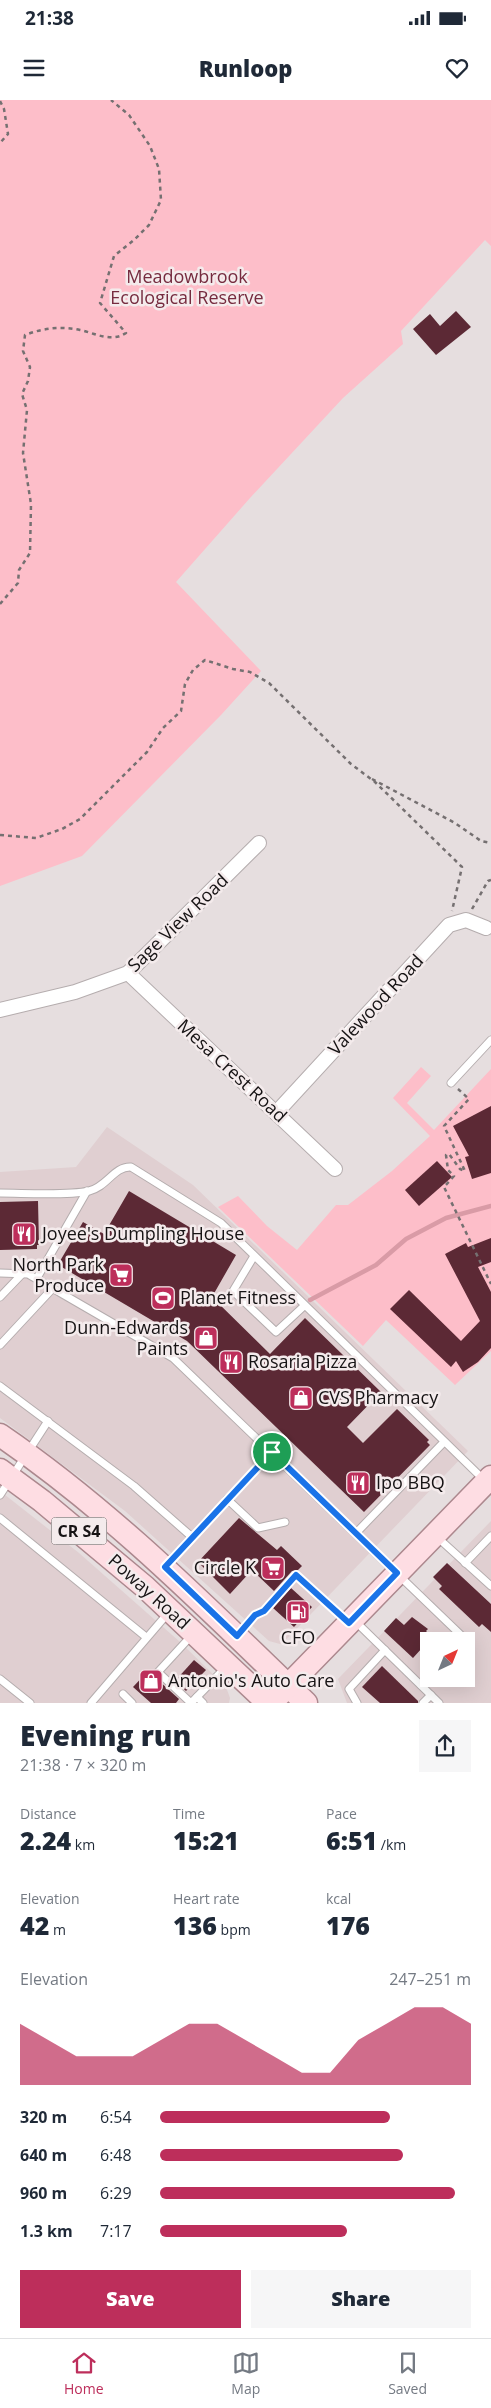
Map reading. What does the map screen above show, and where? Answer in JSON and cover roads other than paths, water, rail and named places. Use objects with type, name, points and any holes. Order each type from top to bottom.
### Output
[{"type":"main road","name":"Poway Road","points":[[0,1435],[106,1516],[165,1567],[306,1703]]},
{"type":"main road","points":[[269,1703],[288,1686],[488,1480]]},
{"type":"main road","name":"Poway Road","points":[[4,1481],[106,1554],[170,1610],[269,1703]]},
{"type":"street","name":"Sage View Road","points":[[0,1010],[75,992],[128,973],[259,843]]},
{"type":"street","name":"Valewood Road","points":[[276,1113],[449,925],[466,920],[489,932]]},
{"type":"street","name":"Mesa Crest Road","points":[[128,973],[335,1169]]},
{"type":"lane","points":[[451,1083],[491,1040]]},
{"type":"lane","points":[[0,1193],[87,1191],[105,1184],[119,1169],[130,1167],[221,1223],[444,1442],[488,1480]]},
{"type":"lane","points":[[37,1278],[87,1191]]},
{"type":"lane","points":[[254,1256],[233,1291],[276,1332],[304,1306]]},
{"type":"lane","points":[[0,1273],[23,1273],[37,1278],[173,1358],[458,1632]]},
{"type":"lane","points":[[0,1297],[23,1273]]},
{"type":"lane","points":[[0,1345],[53,1288]]},
{"type":"lane","points":[[0,1386],[134,1486],[192,1537]]},
{"type":"lane","points":[[4,1481],[48,1421]]},
{"type":"lane","points":[[356,1533],[444,1442]]},
{"type":"lane","points":[[165,1567],[272,1452]]},
{"type":"lane","points":[[227,1499],[258,1528],[285,1522]]},
{"type":"lane","points":[[0,1518],[146,1638]]},
{"type":"lane","points":[[434,1535],[491,1586]]},
{"type":"lane","points":[[465,1563],[491,1536]]},
{"type":"lane","points":[[237,1636],[255,1615],[264,1611],[296,1575],[384,1650],[420,1684]]},
{"type":"lane","points":[[92,1703],[170,1610]]},
{"type":"lane","points":[[194,1633],[158,1672],[191,1703],[228,1665]]},
{"type":"lane","points":[[356,1703],[349,1689],[384,1650]]},
{"type":"lane","points":[[0,1679],[30,1703]]},
{"type":"lane","points":[[424,1688],[439,1703]]},
{"type":"lane","points":[[123,1694],[132,1703]]},
{"type":"lane","points":[[423,1703],[431,1695]]},
{"type":"lane","points":[[197,1697],[203,1703]]},
{"type":"waterway","points":[[310,1300],[376,1265],[406,1239],[446,1218],[491,1206]]},
{"type":"place","name":"Joyee's Dumpling House","points":[[24,1234]]},
{"type":"place","name":"North Park Produce","points":[[121,1275]]},
{"type":"place","name":"Planet Fitness","points":[[163,1298]]},
{"type":"place","name":"Dunn-Edwards Paints","points":[[206,1338]]},
{"type":"place","name":"Rosaria Pizza","points":[[231,1362]]},
{"type":"place","name":"CVS Pharmacy","points":[[301,1398]]},
{"type":"place","name":"Ipo BBQ","points":[[358,1483]]},
{"type":"place","name":"Circle K","points":[[273,1568]]},
{"type":"place","name":"CFO","points":[[298,1612]]},
{"type":"place","name":"Antonio's Auto Care","points":[[151,1681]]},
{"type":"park label","name":"Meadowbrook Ecological Reserve","points":[[187,287]]}]
